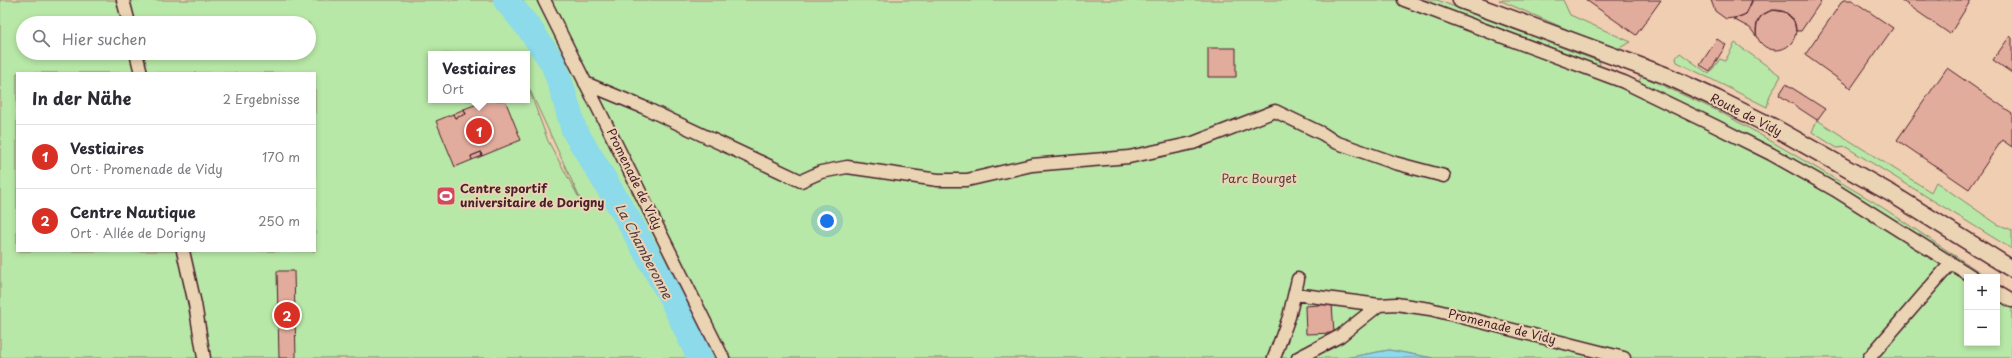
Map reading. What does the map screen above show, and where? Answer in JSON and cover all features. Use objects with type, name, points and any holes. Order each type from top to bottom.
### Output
[{"type":"street","points":[[123,0],[127,16]]},
{"type":"street","name":"Promenade de Vidy","points":[[544,0],[724,358]]},
{"type":"street","points":[[1404,0],[1624,82],[1708,122],[1771,154],[1835,190],[1969,274]]},
{"type":"street","name":"Route de Vidy","points":[[1461,0],[1667,76],[1717,99],[1775,128],[1892,194],[2012,269]]},
{"type":"street","points":[[138,60],[141,72]]},
{"type":"street","points":[[585,83],[643,107],[801,181],[821,172],[846,167],[938,180],[967,180],[1032,165],[1130,156],[1193,143],[1275,111],[1323,134],[1335,142],[1395,163],[1444,176]]},
{"type":"street","points":[[183,252],[195,304],[204,358]]},
{"type":"street","points":[[1869,358],[1951,263]]},
{"type":"street","points":[[1274,358],[1289,318],[1298,278]]},
{"type":"street","name":"Promenade de Vidy","points":[[1295,294],[1378,305],[1396,304],[1430,309],[1624,358]]},
{"type":"street","points":[[2000,294],[2012,301]]},
{"type":"street","points":[[1298,358],[1340,336],[1378,305]]},
{"type":"green space","name":"Parc Bourget","points":[[0,0],[1437,0],[1600,62],[1597,78],[1632,92],[1642,76],[1720,112],[1874,202],[1982,274],[1964,274],[1964,346],[2000,346],[2000,286],[2012,296],[2012,358],[1433,358],[1389,350],[1345,358],[0,358]],"holes":[[[428,51],[530,51],[530,90],[583,205],[548,141],[530,92],[530,103],[428,103]]]},
{"type":"green space","points":[[1499,0],[1563,0],[1570,15],[1631,42],[1615,50]]},
{"type":"green space","points":[[1735,43],[1781,76],[1770,95],[1767,107],[1677,62],[1676,58],[1680,53],[1709,74],[1720,59],[1725,61]]},
{"type":"green space","points":[[1817,120],[1931,192],[1936,182],[1997,224],[2012,230],[2012,249],[1846,147],[1837,148],[1812,132]]},
{"type":"water","points":[[1389,350],[1433,358],[1345,358]]},
{"type":"building","points":[[1586,0],[1661,0],[1636,35]]},
{"type":"building","points":[[1711,0],[1752,0],[1752,2],[1746,14],[1740,17],[1726,19],[1715,11]]},
{"type":"building","points":[[1752,0],[1822,0],[1801,31],[1796,31],[1794,21],[1785,12],[1772,10],[1761,16],[1757,22],[1756,36],[1750,28],[1733,19],[1746,14]]},
{"type":"building","points":[[1843,0],[1852,0],[1893,28],[1851,88],[1805,55]]},
{"type":"building","points":[[1901,0],[1971,0],[1950,34]]},
{"type":"building","points":[[1780,10],[1787,13],[1793,19],[1796,30],[1795,38],[1787,47],[1780,50],[1772,50],[1765,47],[1757,38],[1756,26],[1759,19],[1768,11]]},
{"type":"building","points":[[2010,36],[2012,38],[2012,73],[1993,60]]},
{"type":"building","points":[[1717,39],[1726,45],[1710,71],[1700,65]]},
{"type":"building","points":[[1208,48],[1236,48],[1236,77],[1208,77]]},
{"type":"building","points":[[1947,68],[2012,113],[2012,147],[2002,140],[1969,189],[1897,140]]},
{"type":"building","points":[[1786,84],[1825,109],[1817,120],[1779,95]]},
{"type":"building","points":[[480,103],[506,103],[521,140],[482,156],[481,152],[471,156],[472,160],[455,167],[436,121],[453,114],[455,118],[466,114],[464,109]]},
{"type":"building","points":[[464,109],[466,114],[455,118],[453,114]]},
{"type":"building","points":[[481,152],[482,156],[472,160],[471,156]]},
{"type":"building","points":[[277,271],[294,271],[296,358],[279,358]]},
{"type":"building","points":[[1332,304],[1334,333],[1306,334],[1305,306]]},
{"type":"waterway","name":"La Chamberonne","points":[[506,0],[529,28],[553,63],[574,130],[629,221],[672,299],[700,358]]},
{"type":"place","name":"Vestiaires","points":[[479,131]]},
{"type":"place","name":"Centre sportif universitaire de Dorigny","points":[[446,196]]},
{"type":"place","name":"Centre Nautique","points":[[287,315]]}]
